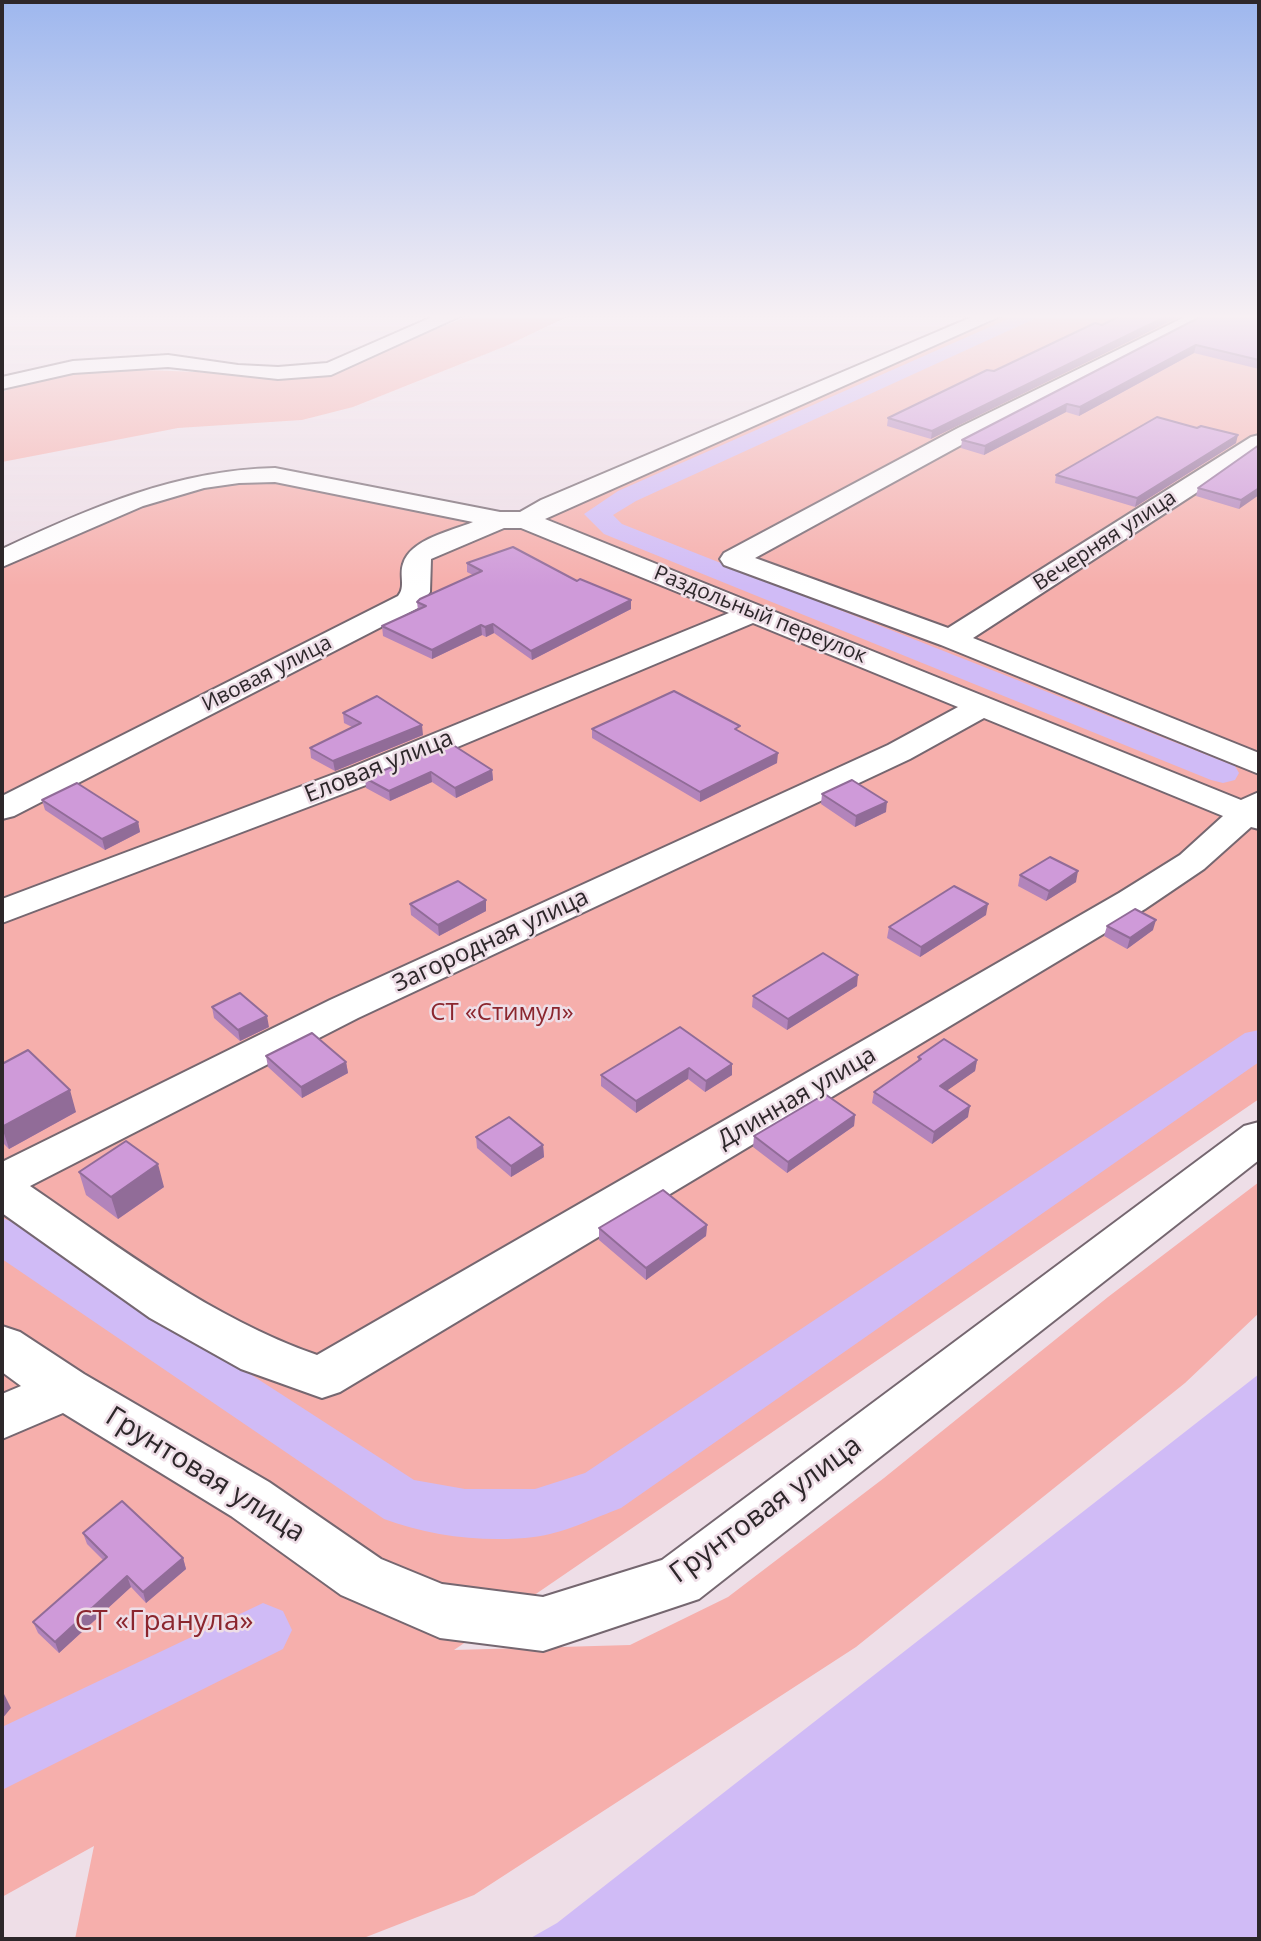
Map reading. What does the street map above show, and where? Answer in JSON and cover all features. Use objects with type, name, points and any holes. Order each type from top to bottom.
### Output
[{"type":"street","points":[[512,520],[784,405]]},
{"type":"street","points":[[1024,405],[733,559],[951,639],[1259,764]]},
{"type":"street","name":"Вечерняя улица","points":[[951,639],[1259,442]]},
{"type":"street","name":"Раздольный переулок","points":[[2,559],[150,496],[244,474],[275,475],[512,520],[1255,811]]},
{"type":"street","name":"Ивовая улица","points":[[2,809],[408,602],[416,592],[414,568],[422,553],[512,520]]},
{"type":"street","points":[[15,529],[56,534]]},
{"type":"street","name":"Еловая улица","points":[[2,912],[362,775],[753,613]]},
{"type":"street","name":"Загородная улица","points":[[2,1181],[344,1009],[899,752],[982,706]]},
{"type":"street","name":"Длинная улица","points":[[2,1190],[167,1305],[259,1355],[322,1377],[1132,901],[1192,862],[1255,811]]},
{"type":"street","name":"Грунтовая улица","points":[[2,1346],[66,1389],[250,1499],[361,1577],[440,1611],[543,1624],[679,1581],[1259,1137]]},
{"type":"street","points":[[2,1417],[66,1389]]},
{"type":"green space","points":[[2,405],[359,405],[302,420],[178,428],[2,462]]},
{"type":"green space","name":"СТ «Стимул»","points":[[765,405],[1259,405],[1259,1099],[454,1650],[630,1645],[728,1597],[884,1478],[1108,1297],[1259,1182],[1259,1313],[1185,1383],[856,1647],[474,1895],[361,1939],[75,1939],[94,1846],[2,1897],[2,556],[71,525],[200,483],[254,474],[484,512],[515,513]]},
{"type":"shaded area","points":[[1259,1374],[1259,1939],[529,1939],[557,1923]]},
{"type":"building","points":[[916,405],[986,405],[932,431],[888,418]]},
{"type":"building","points":[[1031,405],[1066,405],[985,446],[962,440]]},
{"type":"building","points":[[1157,417],[1238,435],[1137,498],[1056,475]]},
{"type":"building","points":[[1259,445],[1259,488],[1241,500],[1198,488]]},
{"type":"building","points":[[513,547],[577,581],[580,579],[631,600],[531,651],[493,624],[485,627],[481,625],[432,650],[382,626],[426,606],[417,602],[420,599],[482,571],[467,563]]},
{"type":"building","points":[[674,691],[740,726],[735,729],[778,753],[700,792],[592,729]]},
{"type":"building","points":[[377,696],[422,725],[333,761],[310,748],[361,723],[343,713]]},
{"type":"building","points":[[450,743],[492,770],[455,788],[431,772],[389,791],[365,778]]},
{"type":"building","points":[[852,780],[887,802],[856,816],[822,794]]},
{"type":"building","points":[[77,783],[138,822],[102,839],[42,800]]},
{"type":"building","points":[[1050,857],[1078,871],[1049,891],[1020,875]]},
{"type":"building","points":[[458,881],[486,900],[438,925],[410,904]]},
{"type":"building","points":[[954,886],[988,904],[921,947],[889,927]]},
{"type":"building","points":[[1135,909],[1156,920],[1130,938],[1107,926]]},
{"type":"building","points":[[823,953],[858,975],[788,1019],[753,996]]},
{"type":"building","points":[[240,993],[267,1016],[238,1030],[212,1007]]},
{"type":"building","points":[[680,1027],[732,1064],[706,1081],[689,1068],[636,1101],[601,1075]]},
{"type":"building","points":[[312,1033],[346,1062],[301,1087],[266,1056]]},
{"type":"building","points":[[944,1039],[977,1060],[940,1086],[970,1106],[934,1132],[874,1092]]},
{"type":"building","points":[[28,1050],[70,1090],[2,1127],[2,1064]]},
{"type":"building","points":[[825,1094],[855,1115],[788,1162],[754,1136]]},
{"type":"building","points":[[509,1117],[543,1145],[511,1166],[476,1137]]},
{"type":"building","points":[[126,1141],[158,1164],[111,1197],[79,1172]]},
{"type":"building","points":[[663,1190],[707,1225],[646,1268],[599,1228]]},
{"type":"building","points":[[122,1501],[183,1558],[143,1592],[127,1576],[55,1642],[33,1622],[107,1557],[83,1533]]},
{"type":"waterway","points":[[832,405],[627,496],[597,514],[613,529],[1223,773]]},
{"type":"waterway","points":[[2,1236],[403,1502],[465,1513],[535,1513],[602,1491],[1259,1043]]},
{"type":"waterway","points":[[2,1759],[263,1630]]},
{"type":"park label","name":"СТ «Гранула»","points":[[164,1622]]}]
